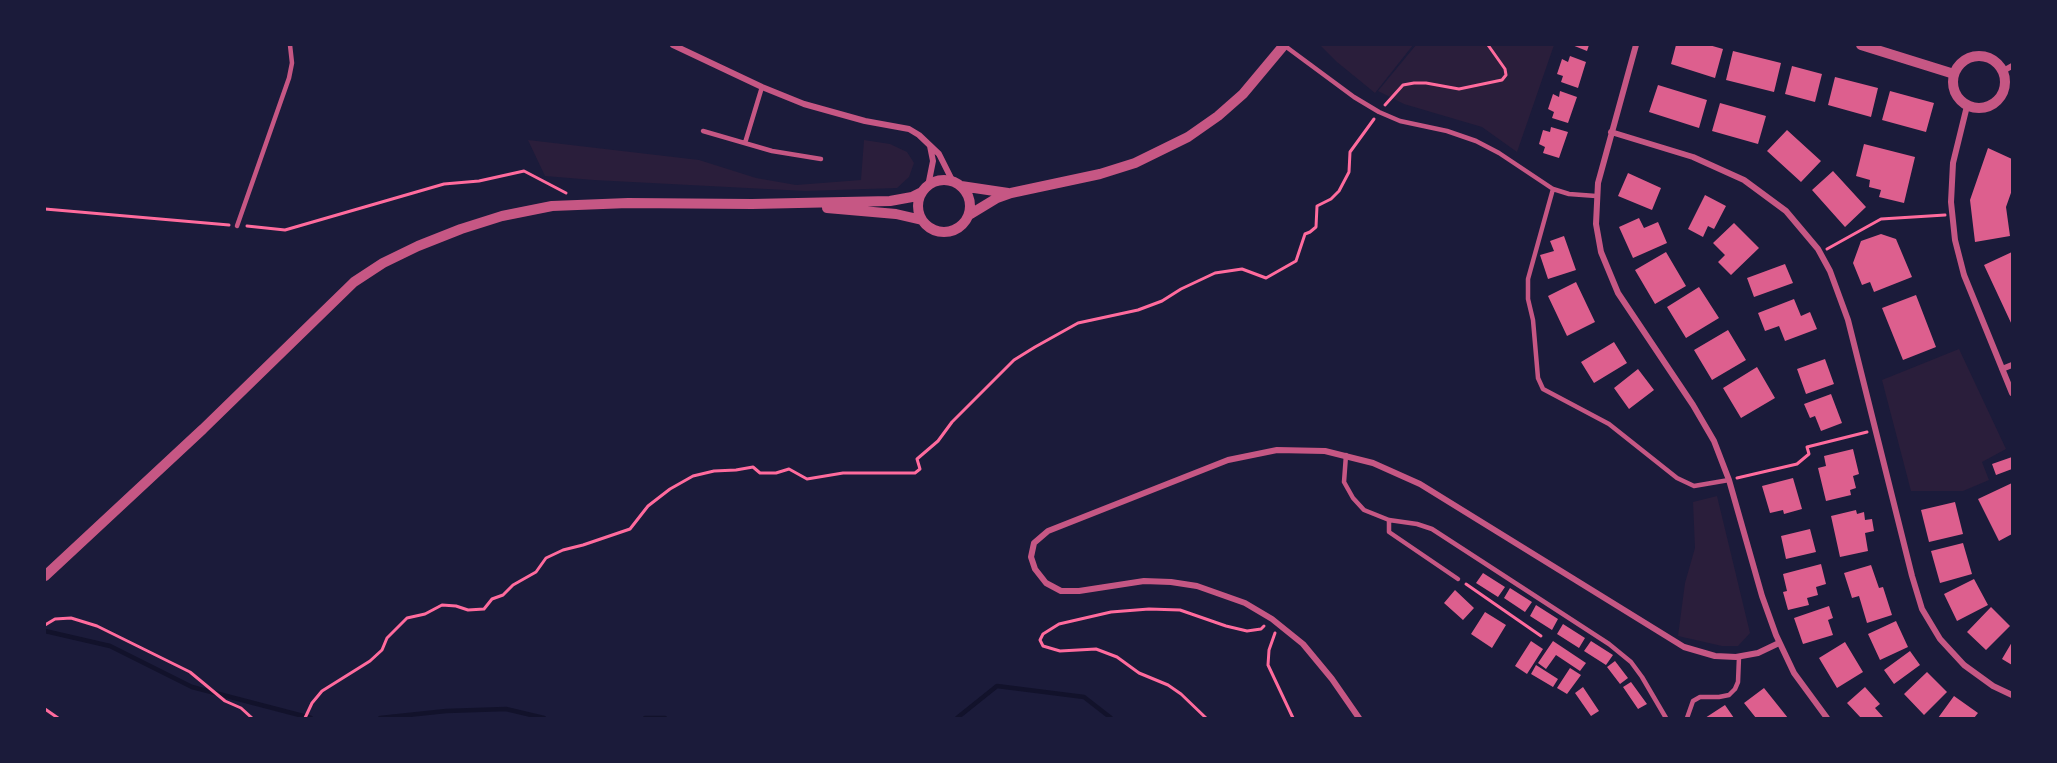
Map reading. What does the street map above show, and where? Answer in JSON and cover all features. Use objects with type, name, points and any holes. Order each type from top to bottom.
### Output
[{"type":"street","points":[[673,45],[762,87],[839,114],[909,129],[930,145],[970,199],[969,215]]},
{"type":"street","points":[[752,204],[877,212],[922,220],[932,229],[944,232],[957,229],[969,215],[997,198],[1100,174],[1135,163],[1188,137],[1218,116],[1243,94],[1284,45]]},
{"type":"street","points":[[1637,45],[1601,168],[1596,196],[1598,238],[1611,279],[1704,423],[1718,450],[1729,480],[1762,596],[1779,643],[1806,692],[1827,718]]},
{"type":"street","points":[[1862,45],[1954,74]]},
{"type":"street","points":[[1975,56],[1991,59],[2007,68],[2005,87],[1998,101],[1983,108],[1967,106],[1960,101],[1954,90],[1954,74],[1960,63],[1975,56]]},
{"type":"street","points":[[1967,106],[1953,163],[1952,215],[1955,240],[1964,275],[2012,393]]},
{"type":"street","points":[[1611,132],[1693,156],[1744,180],[1786,211],[1803,229],[1820,253],[1840,294],[1922,609],[1940,639],[1964,665],[1993,686],[2012,695]]},
{"type":"street","points":[[922,220],[919,206],[933,161],[930,145]]},
{"type":"street","points":[[45,576],[354,282],[383,263],[418,246],[502,216],[552,206],[628,202],[752,204],[890,201],[912,197],[940,180],[985,191],[1011,193]]},
{"type":"street","points":[[2002,369],[2012,365]]},
{"type":"street","points":[[1359,718],[1319,661],[1303,644],[1275,621],[1245,603],[1222,593],[1172,582],[1144,581],[1079,591],[1061,591],[1046,583],[1038,574],[1032,562],[1032,547],[1040,536],[1048,531],[1228,460],[1277,450],[1301,449],[1346,455],[1373,463],[1420,484],[1673,642],[1705,654],[1739,657],[1758,653],[1779,643]]},
{"type":"lane","points":[[237,226],[289,78],[292,63],[290,45]]},
{"type":"lane","points":[[1284,45],[1379,112],[1400,121],[1448,130],[1476,141],[1499,153],[1553,189],[1569,194],[1596,196]]},
{"type":"lane","points":[[745,143],[762,87]]},
{"type":"lane","points":[[703,131],[772,150],[821,159]]},
{"type":"lane","points":[[1553,189],[1528,279],[1528,299],[1533,320],[1538,378],[1543,389],[1610,424],[1677,478],[1695,486],[1729,480]]},
{"type":"lane","points":[[1346,455],[1344,482],[1353,498],[1364,510],[1389,520],[1417,524],[1432,529],[1622,653],[1642,677],[1666,718]]},
{"type":"lane","points":[[1389,520],[1389,532],[1458,579]]},
{"type":"lane","points":[[1687,718],[1693,701],[1700,697],[1729,695],[1735,689],[1738,682],[1739,657]]},
{"type":"path","points":[[305,718],[312,703],[322,691],[370,661],[382,650],[387,638],[406,618],[425,614],[442,605],[468,610],[484,609],[492,599],[503,595],[513,585],[536,572],[546,558],[563,550],[630,529],[648,506],[670,489],[693,476],[714,471],[753,467],[760,473],[789,469],[807,479],[843,473],[915,472],[920,469],[917,459],[938,441],[952,422],[1014,360],[1078,323],[1162,301],[1180,289],[1215,273],[1242,269],[1266,278],[1296,261],[1305,234],[1316,227],[1317,206],[1331,199],[1339,191],[1349,172],[1350,152],[1379,112],[1403,85],[1426,83],[1459,89],[1502,80],[1506,75],[1504,69],[1488,45]]},
{"type":"path","points":[[45,209],[285,230],[444,184],[479,181],[524,171],[566,193]]},
{"type":"path","points":[[1820,253],[1881,219],[1952,215]]},
{"type":"path","points":[[1729,480],[1797,464],[1809,454],[1807,447],[1875,430]]},
{"type":"path","points":[[1458,579],[1540,636]]},
{"type":"path","points":[[1206,718],[1168,685],[1139,673],[1117,657],[1096,649],[1060,651],[1043,646],[1040,640],[1043,634],[1059,624],[1111,612],[1149,609],[1180,610],[1247,631],[1261,629],[1275,621]]},
{"type":"path","points":[[45,625],[55,619],[71,618],[97,626],[190,672],[225,701],[241,708],[252,718]]},
{"type":"path","points":[[1275,621],[1268,665],[1293,718]]},
{"type":"path","points":[[45,709],[58,718]]},
{"type":"shaded area","points":[[1320,45],[1413,45],[1375,93]]},
{"type":"shaded area","points":[[1416,45],[1554,45],[1517,152],[1482,127],[1404,104],[1378,91]]},
{"type":"shaded area","points":[[528,140],[699,160],[756,178],[796,185],[861,180],[864,140],[890,144],[907,152],[914,163],[909,177],[897,188],[805,191],[594,180],[545,176]]},
{"type":"shaded area","points":[[1959,349],[2006,449],[1982,462],[1989,480],[1963,491],[1911,491],[1882,380]]},
{"type":"shaded area","points":[[1717,496],[1750,633],[1738,646],[1722,646],[1678,636],[1685,583],[1695,548],[1693,502]]},
{"type":"building","points":[[1572,45],[1589,45],[1587,51]]},
{"type":"building","points":[[1676,45],[1709,45],[1723,49],[1715,78],[1671,64]]},
{"type":"building","points":[[1733,51],[1781,63],[1774,92],[1726,80]]},
{"type":"building","points":[[1570,56],[1586,62],[1578,88],[1561,82],[1563,76],[1557,74],[1562,59],[1568,62]]},
{"type":"building","points":[[1792,66],[1822,74],[1815,102],[1785,94]]},
{"type":"building","points":[[1835,77],[1878,88],[1871,117],[1828,105]]},
{"type":"building","points":[[1658,85],[1707,100],[1699,128],[1649,112]]},
{"type":"building","points":[[1560,91],[1577,97],[1568,123],[1552,118],[1554,112],[1548,109],[1553,94],[1559,97]]},
{"type":"building","points":[[1890,91],[1934,103],[1926,132],[1882,120]]},
{"type":"building","points":[[1720,103],[1766,116],[1758,144],[1712,131]]},
{"type":"building","points":[[1551,127],[1568,132],[1559,158],[1543,153],[1545,147],[1539,144],[1543,130],[1550,132]]},
{"type":"building","points":[[1787,130],[1821,161],[1801,182],[1767,151]]},
{"type":"building","points":[[1864,144],[1915,157],[1904,203],[1879,197],[1881,190],[1869,187],[1870,180],[1856,176]]},
{"type":"building","points":[[1988,148],[2012,159],[2012,190],[2006,207],[2010,236],[1975,242],[1970,200]]},
{"type":"building","points":[[1833,171],[1866,207],[1845,227],[1812,190]]},
{"type":"building","points":[[1628,173],[1661,188],[1652,210],[1618,196]]},
{"type":"building","points":[[1705,195],[1726,206],[1714,229],[1708,226],[1703,237],[1688,229]]},
{"type":"building","points":[[1639,218],[1644,228],[1658,222],[1667,243],[1633,258],[1619,227]]},
{"type":"building","points":[[1734,223],[1759,248],[1731,275],[1718,262],[1725,255],[1713,243]]},
{"type":"building","points":[[1881,234],[1896,239],[1912,277],[1874,292],[1870,282],[1862,285],[1853,263],[1861,241]]},
{"type":"building","points":[[1564,236],[1576,270],[1548,279],[1540,255],[1554,251],[1550,241]]},
{"type":"building","points":[[1666,252],[1686,286],[1655,304],[1635,270]]},
{"type":"building","points":[[2012,252],[2012,325],[1984,265]]},
{"type":"building","points":[[1785,264],[1793,283],[1754,297],[1747,278]]},
{"type":"building","points":[[1576,282],[1595,322],[1567,336],[1548,296]]},
{"type":"building","points":[[1699,287],[1719,318],[1686,338],[1667,307]]},
{"type":"building","points":[[1916,295],[1936,347],[1903,360],[1882,308]]},
{"type":"building","points":[[1794,299],[1801,316],[1810,312],[1817,329],[1785,341],[1779,326],[1765,331],[1758,313]]},
{"type":"building","points":[[1728,330],[1746,360],[1712,380],[1694,350]]},
{"type":"building","points":[[1614,342],[1627,363],[1594,383],[1581,362]]},
{"type":"building","points":[[1825,359],[1834,384],[1806,394],[1797,369]]},
{"type":"building","points":[[1757,367],[1775,398],[1741,418],[1723,388]]},
{"type":"building","points":[[1638,369],[1654,390],[1629,409],[1614,388]]},
{"type":"building","points":[[1831,394],[1842,423],[1821,431],[1815,416],[1810,418],[1804,404]]},
{"type":"building","points":[[1853,449],[1859,474],[1853,476],[1856,488],[1850,490],[1851,495],[1826,501],[1818,468],[1826,466],[1824,456]]},
{"type":"building","points":[[2012,457],[2012,469],[1996,475],[1992,464]]},
{"type":"building","points":[[1793,478],[1802,509],[1784,514],[1783,510],[1770,513],[1762,486]]},
{"type":"building","points":[[2012,483],[2012,534],[1999,541],[1978,499]]},
{"type":"building","points":[[1955,502],[1963,534],[1929,542],[1921,510]]},
{"type":"building","points":[[1856,510],[1857,514],[1864,512],[1865,520],[1872,519],[1874,531],[1865,533],[1868,551],[1840,557],[1831,516]]},
{"type":"building","points":[[1810,529],[1816,552],[1786,559],[1781,536]]},
{"type":"building","points":[[1963,543],[1972,574],[1940,583],[1931,551]]},
{"type":"building","points":[[1821,564],[1826,584],[1816,587],[1818,595],[1807,598],[1809,605],[1788,610],[1783,592],[1787,591],[1783,574]]},
{"type":"building","points":[[1871,565],[1879,588],[1883,587],[1892,615],[1867,623],[1859,596],[1852,598],[1844,573]]},
{"type":"building","points":[[1483,573],[1505,587],[1498,597],[1476,583]]},
{"type":"building","points":[[1974,579],[1988,605],[1957,621],[1944,594]]},
{"type":"building","points":[[1510,588],[1532,602],[1525,612],[1504,598]]},
{"type":"building","points":[[1455,590],[1474,608],[1463,620],[1444,603]]},
{"type":"building","points":[[1536,605],[1558,619],[1552,630],[1530,616]]},
{"type":"building","points":[[1829,606],[1833,618],[1828,620],[1833,635],[1803,644],[1794,618]]},
{"type":"building","points":[[1991,607],[2010,626],[1986,650],[1967,632]]},
{"type":"building","points":[[1485,612],[1506,625],[1492,648],[1471,634]]},
{"type":"building","points":[[1896,621],[1908,647],[1880,660],[1868,634]]},
{"type":"building","points":[[1563,624],[1585,638],[1579,648],[1557,634]]},
{"type":"building","points":[[1531,641],[1543,649],[1527,674],[1515,666]]},
{"type":"building","points":[[1553,641],[1586,663],[1580,671],[1556,655],[1546,669],[1538,663]]},
{"type":"building","points":[[1591,641],[1613,655],[1606,665],[1584,651]]},
{"type":"building","points":[[1845,642],[1863,672],[1837,688],[1819,658]]},
{"type":"building","points":[[2012,642],[2012,665],[2002,659]]},
{"type":"building","points":[[1910,651],[1920,665],[1894,684],[1884,670]]},
{"type":"building","points":[[1615,661],[1628,678],[1620,684],[1607,667]]},
{"type":"building","points":[[1536,665],[1558,679],[1553,687],[1531,674]]},
{"type":"building","points":[[1570,668],[1581,675],[1567,694],[1557,688]]},
{"type":"building","points":[[1927,672],[1947,692],[1924,715],[1904,694]]},
{"type":"building","points":[[1631,682],[1647,704],[1638,709],[1623,687]]},
{"type":"building","points":[[1583,687],[1599,711],[1591,716],[1575,693]]},
{"type":"building","points":[[1865,687],[1880,704],[1875,708],[1883,717],[1861,718],[1847,703]]},
{"type":"building","points":[[1764,688],[1788,718],[1756,718],[1744,703]]},
{"type":"building","points":[[1954,696],[1978,713],[1974,718],[1938,718]]},
{"type":"building","points":[[1725,705],[1734,718],[1705,718]]},
{"type":"waterway","points":[[45,631],[110,646],[192,687],[311,718]]},
{"type":"waterway","points":[[957,718],[997,686],[1084,697],[1111,718]]},
{"type":"waterway","points":[[380,718],[446,711],[506,709],[544,718]]},
{"type":"waterway","points":[[645,718],[665,718]]}]
